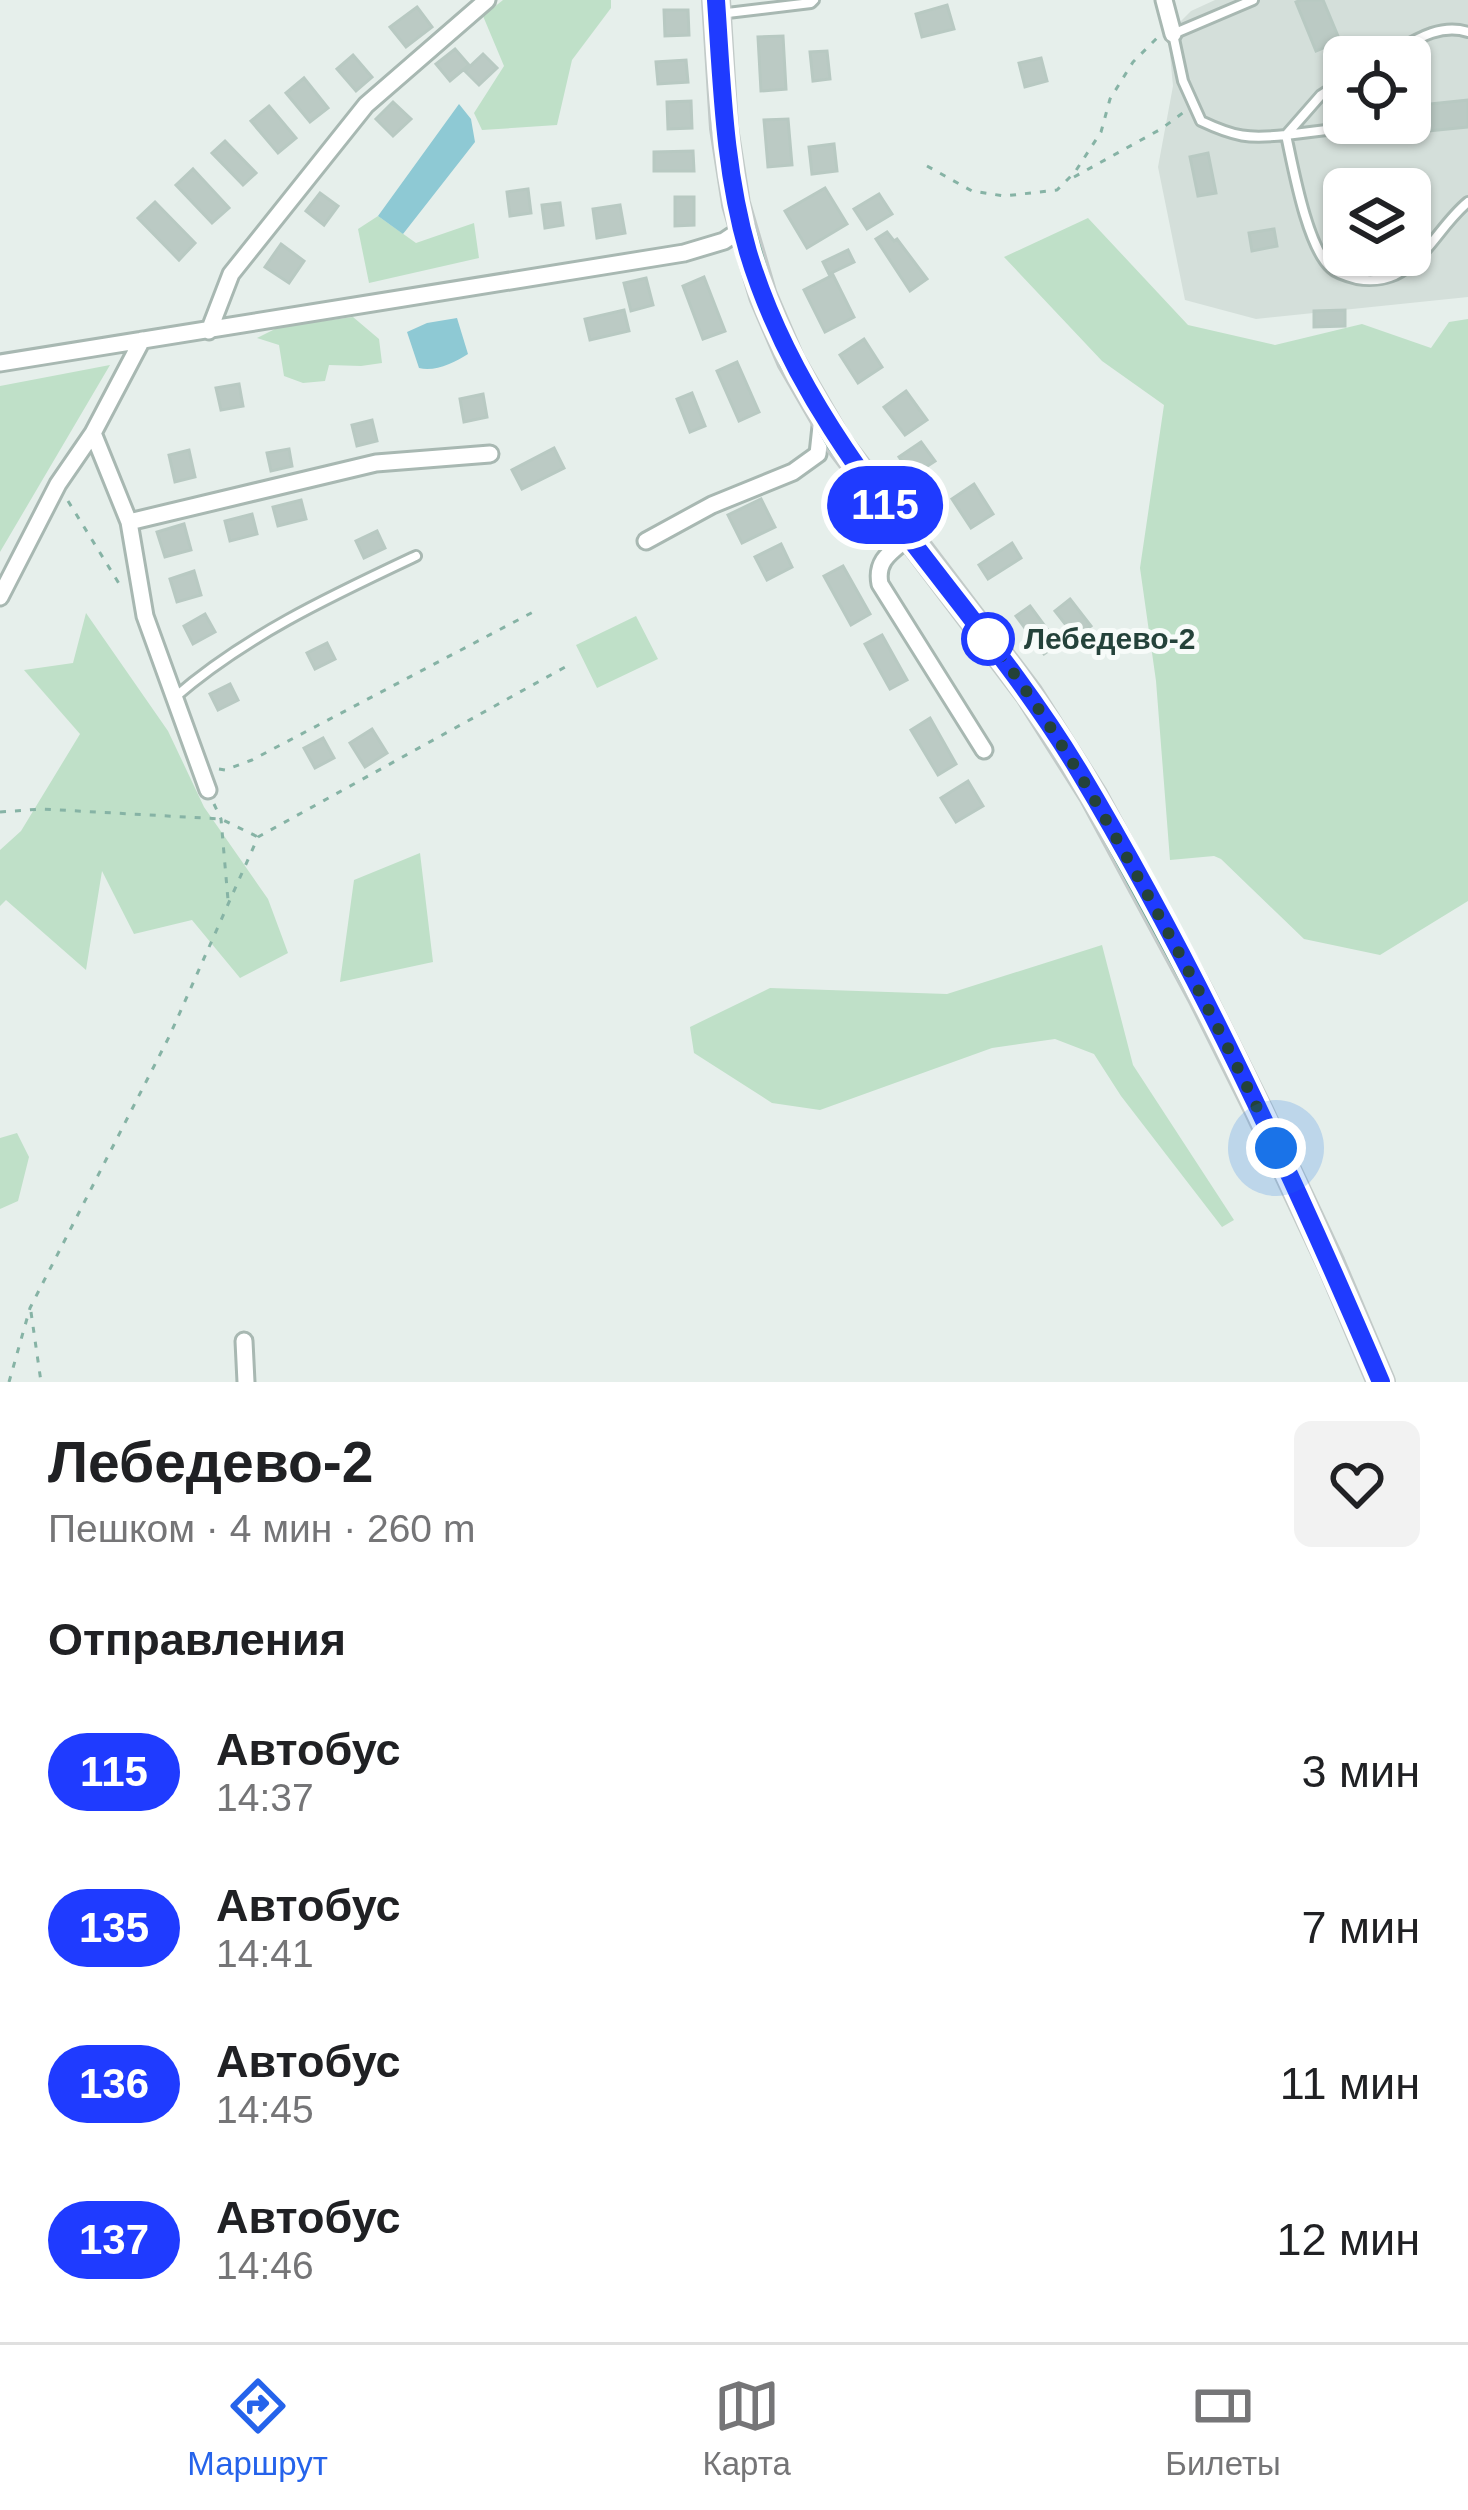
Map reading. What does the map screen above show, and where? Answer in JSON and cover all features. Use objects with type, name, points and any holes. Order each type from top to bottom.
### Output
[{"type":"main road","points":[[717,7],[724,128],[742,229],[791,361],[865,480],[1029,694],[1104,814],[1258,1109],[1381,1382]]},
{"type":"street","points":[[209,331],[231,274],[366,105],[487,0]]},
{"type":"street","points":[[1164,0],[1170,27]]},
{"type":"street","points":[[0,363],[684,253],[724,241],[742,229]]},
{"type":"street","points":[[0,597],[58,484],[93,433],[142,340]]},
{"type":"street","points":[[646,542],[712,505],[793,472],[818,454],[822,417]]},
{"type":"street","points":[[93,433],[129,522],[146,616],[208,790]]},
{"type":"street","points":[[129,522],[376,463],[490,454]]},
{"type":"street","points":[[910,536],[881,561],[880,584],[984,750]]},
{"type":"street","points":[[244,1341],[246,1382]]},
{"type":"lane","points":[[717,7],[814,0]]},
{"type":"lane","points":[[1253,0],[1170,27],[1183,81],[1201,121],[1253,139],[1323,130]]},
{"type":"lane","points":[[1423,36],[1449,28],[1468,32]]},
{"type":"lane","points":[[1286,135],[1323,94]]},
{"type":"lane","points":[[1286,135],[1307,227],[1330,268],[1349,278],[1369,281],[1393,276],[1424,254],[1452,215],[1468,202]]},
{"type":"lane","points":[[173,699],[207,669],[288,619],[416,556]]},
{"type":"path","points":[[927,166],[971,191],[1004,196],[1057,190],[1101,132],[1110,99],[1133,62],[1170,27]]},
{"type":"path","points":[[1067,180],[1161,130],[1191,100]]},
{"type":"path","points":[[58,484],[118,585],[146,616]]},
{"type":"path","points":[[199,767],[225,770],[252,760],[535,611]]},
{"type":"path","points":[[9,1382],[31,1308],[169,1037],[258,837],[567,666]]},
{"type":"path","points":[[208,790],[221,819],[228,902]]},
{"type":"path","points":[[0,812],[42,809],[221,819],[258,837]]},
{"type":"path","points":[[31,1308],[41,1382]]},
{"type":"shaded area","points":[[1215,0],[1468,0],[1468,297],[1256,319],[1185,300],[1158,167],[1173,86],[1168,34],[1191,11]]},
{"type":"green space","points":[[503,0],[611,0],[611,8],[572,60],[557,125],[482,130],[474,113],[504,66],[483,16]]},
{"type":"green space","points":[[378,216],[416,243],[474,223],[479,258],[369,283],[358,229]]},
{"type":"green space","points":[[1088,218],[1188,325],[1275,345],[1362,324],[1431,348],[1449,322],[1468,319],[1468,901],[1380,955],[1304,939],[1221,859],[1170,860],[1156,681],[1140,568],[1164,405],[1102,361],[1004,257]]},
{"type":"green space","points":[[353,317],[379,339],[382,363],[329,365],[325,381],[303,383],[284,376],[279,345],[257,338],[279,327]]},
{"type":"green space","points":[[110,365],[0,552],[0,386]]},
{"type":"green space","points":[[86,613],[168,731],[204,807],[268,899],[288,953],[240,978],[192,920],[134,934],[102,871],[86,970],[6,900],[0,906],[0,850],[21,831],[80,734],[24,670],[73,663]]},
{"type":"green space","points":[[636,616],[658,659],[597,688],[576,645]]},
{"type":"green space","points":[[420,853],[433,962],[340,982],[354,880]]},
{"type":"green space","points":[[1102,945],[1133,1065],[1234,1220],[1222,1227],[1094,1054],[1055,1039],[992,1048],[820,1110],[772,1103],[694,1053],[690,1027],[770,988],[947,994]]},
{"type":"green space","points":[[17,1133],[29,1157],[18,1201],[0,1209],[0,1138]]},
{"type":"water","points":[[459,104],[471,119],[475,142],[403,234],[378,216]]},
{"type":"water","points":[[457,318],[468,354],[444,366],[419,368],[407,332]]},
{"type":"building","points":[[1323,0],[1338,36],[1323,36],[1323,48],[1316,51],[1296,2]]},
{"type":"building","points":[[947,5],[954,29],[922,37],[916,14]]},
{"type":"building","points":[[417,7],[432,27],[406,47],[390,27]]},
{"type":"building","points":[[664,10],[688,10],[689,35],[665,36]]},
{"type":"building","points":[[783,36],[786,89],[761,91],[758,37]]},
{"type":"building","points":[[455,49],[469,65],[450,81],[436,64]]},
{"type":"building","points":[[827,51],[830,79],[813,81],[810,52]]},
{"type":"building","points":[[483,54],[497,68],[479,85],[465,71]]},
{"type":"building","points":[[353,55],[372,77],[356,91],[337,69]]},
{"type":"building","points":[[1041,58],[1047,81],[1025,87],[1019,63]]},
{"type":"building","points":[[686,60],[688,82],[658,84],[656,62]]},
{"type":"building","points":[[304,78],[328,108],[310,122],[286,93]]},
{"type":"building","points":[[1468,100],[1468,127],[1431,131],[1431,104]]},
{"type":"building","points":[[691,101],[692,128],[668,129],[667,102]]},
{"type":"building","points":[[393,102],[411,119],[393,136],[376,119]]},
{"type":"building","points":[[269,106],[296,138],[278,153],[251,121]]},
{"type":"building","points":[[788,119],[792,165],[768,167],[764,120]]},
{"type":"building","points":[[225,141],[256,173],[243,185],[212,153]]},
{"type":"building","points":[[834,144],[837,171],[812,174],[809,147]]},
{"type":"building","points":[[693,151],[694,171],[654,171],[654,152]]},
{"type":"building","points":[[1208,153],[1216,193],[1198,196],[1190,157]]},
{"type":"building","points":[[193,169],[229,208],[212,223],[176,185]]},
{"type":"building","points":[[825,188],[847,224],[807,248],[785,211]]},
{"type":"building","points":[[528,189],[531,213],[510,216],[507,192]]},
{"type":"building","points":[[320,193],[338,206],[324,225],[306,211]]},
{"type":"building","points":[[879,194],[892,214],[867,229],[854,209]]},
{"type":"building","points":[[675,197],[694,197],[694,225],[675,226]]},
{"type":"building","points":[[155,202],[195,243],[179,260],[138,218]]},
{"type":"building","points":[[560,203],[563,225],[545,228],[542,205]]},
{"type":"building","points":[[620,205],[625,233],[597,238],[593,209]]},
{"type":"building","points":[[1274,229],[1277,246],[1252,251],[1249,233]]},
{"type":"building","points":[[887,232],[927,279],[910,291],[876,239]]},
{"type":"building","points":[[281,244],[304,261],[289,283],[265,267]]},
{"type":"building","points":[[848,250],[854,262],[829,274],[823,262]]},
{"type":"building","points":[[833,275],[854,317],[825,332],[804,290]]},
{"type":"building","points":[[704,277],[725,331],[703,339],[683,286]]},
{"type":"building","points":[[646,278],[653,305],[631,311],[624,283]]},
{"type":"building","points":[[624,310],[629,331],[590,340],[585,319]]},
{"type":"building","points":[[1345,310],[1345,326],[1314,327],[1314,311]]},
{"type":"building","points":[[864,339],[882,367],[858,383],[840,355]]},
{"type":"building","points":[[737,362],[759,412],[739,421],[717,371]]},
{"type":"building","points":[[239,384],[243,406],[221,410],[216,388]]},
{"type":"building","points":[[906,391],[927,420],[905,435],[884,407]]},
{"type":"building","points":[[692,393],[705,426],[690,432],[677,399]]},
{"type":"building","points":[[483,394],[487,417],[464,422],[460,399]]},
{"type":"building","points":[[372,420],[377,441],[357,446],[352,425]]},
{"type":"building","points":[[921,442],[935,461],[912,476],[899,457]]},
{"type":"building","points":[[554,448],[564,468],[522,489],[512,470]]},
{"type":"building","points":[[289,449],[292,466],[271,471],[267,453]]},
{"type":"building","points":[[189,450],[195,477],[175,482],[169,455]]},
{"type":"building","points":[[974,484],[993,514],[971,528],[952,499]]},
{"type":"building","points":[[761,499],[775,527],[742,543],[728,515]]},
{"type":"building","points":[[301,500],[306,519],[278,526],[273,507]]},
{"type":"building","points":[[252,514],[257,534],[230,541],[225,521]]},
{"type":"building","points":[[184,524],[191,550],[165,557],[157,532]]},
{"type":"building","points":[[377,531],[385,548],[364,558],[356,541]]},
{"type":"building","points":[[1012,543],[1021,558],[988,579],[979,565]]},
{"type":"building","points":[[781,544],[792,567],[767,580],[755,557]]},
{"type":"building","points":[[843,566],[870,614],[851,625],[824,576]]},
{"type":"building","points":[[194,571],[201,595],[177,602],[170,579]]},
{"type":"building","points":[[1070,599],[1091,626],[1076,638],[1055,611]]},
{"type":"building","points":[[1030,606],[1058,644],[1044,654],[1016,616]]},
{"type":"building","points":[[205,614],[215,632],[193,644],[184,626]]},
{"type":"building","points":[[882,635],[907,680],[890,689],[865,644]]},
{"type":"building","points":[[327,643],[335,659],[315,669],[307,653]]},
{"type":"building","points":[[230,684],[238,700],[218,710],[210,694]]},
{"type":"building","points":[[930,718],[956,764],[938,775],[911,730]]},
{"type":"building","points":[[372,729],[387,753],[365,767],[350,743]]},
{"type":"building","points":[[323,738],[334,758],[315,768],[304,748]]},
{"type":"building","points":[[968,781],[983,806],[956,822],[941,798]]},
{"type":"bus line","name":"115","points":[[716,0],[724,128],[736,204],[763,296],[791,361],[844,452],[1029,694],[1093,795],[1258,1109],[1381,1382]]},
{"type":"place","name":"Лебедево-2","points":[[988,639]]},
{"type":"route","points":[[988,639],[1046,718],[1093,795],[1201,995],[1276,1148]]}]
